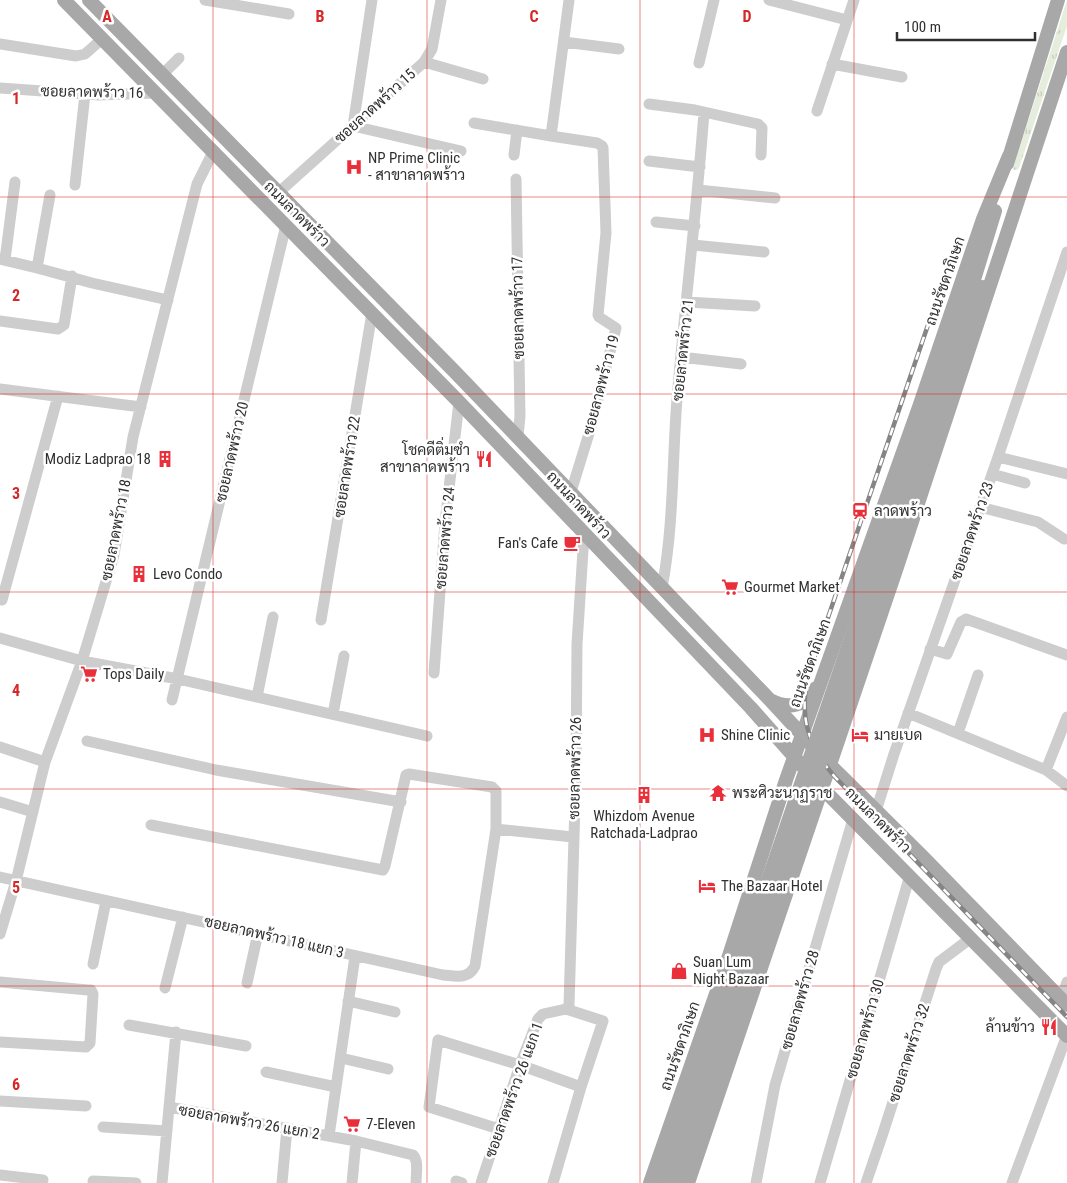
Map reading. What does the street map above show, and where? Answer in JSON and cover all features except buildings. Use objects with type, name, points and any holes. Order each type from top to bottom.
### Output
[{"type":"main road","name":"ถนนลาดพร้าว","points":[[64,0],[459,402],[795,756],[822,787],[1067,1036]]},
{"type":"main road","name":"ถนนรัชดาภิเษก","points":[[677,1183],[977,285],[1009,156],[1058,0]]},
{"type":"main road","name":"ถนนลาดพร้าว","points":[[92,1],[162,75],[571,492],[770,699],[830,765],[1064,1002]]},
{"type":"main road","name":"ถนนรัชดาภิเษก","points":[[664,1183],[977,285],[1061,88],[1067,52]]},
{"type":"main road","name":"ถนนรัชดาภิเษก","points":[[650,1183],[737,933],[802,735],[867,555],[983,219],[1009,156]]},
{"type":"main road","name":"ถนนรัชดาภิเษก","points":[[688,1183],[896,570],[1030,163]]},
{"type":"main road","points":[[265,204],[278,193]]},
{"type":"main road","points":[[286,225],[299,214]]},
{"type":"main road","points":[[891,486],[892,497],[905,502],[911,501],[922,492]]},
{"type":"main road","points":[[867,555],[866,565],[868,573],[885,578],[896,570]]},
{"type":"main road","points":[[770,699],[787,706],[797,704],[806,700],[822,679]]},
{"type":"main road","points":[[737,933],[751,926],[761,929],[765,932],[769,943]]},
{"type":"main road","points":[[706,1022],[716,1014],[730,1017],[735,1020],[738,1033]]},
{"type":"street","points":[[205,0],[289,14]]},
{"type":"street","points":[[372,0],[353,126],[461,151]]},
{"type":"street","name":"ซอยลาดพร้าว 15","points":[[278,193],[424,62],[432,49],[441,0]]},
{"type":"street","points":[[474,123],[552,136],[569,0]]},
{"type":"street","points":[[699,63],[714,0]]},
{"type":"street","points":[[770,0],[847,20]]},
{"type":"street","points":[[817,111],[854,0]]},
{"type":"street","points":[[0,44],[76,56],[86,54],[102,38]]},
{"type":"street","points":[[564,42],[619,49]]},
{"type":"street","points":[[162,75],[179,58]]},
{"type":"street","points":[[424,62],[483,79]]},
{"type":"street","points":[[832,64],[902,78]]},
{"type":"street","name":"ซอยลาดพร้าว 16","points":[[0,88],[99,95],[155,93]]},
{"type":"street","points":[[75,185],[85,94]]},
{"type":"street","points":[[649,104],[704,112],[760,125],[762,128],[761,155]]},
{"type":"street","name":"ซอยลาดพร้าว 21","points":[[662,588],[668,557],[671,524],[677,399],[695,226],[704,112]]},
{"type":"street","points":[[514,155],[517,130]]},
{"type":"street","name":"ซอยลาดพร้าว 19","points":[[552,136],[597,143],[603,148],[606,233],[598,315],[616,328],[592,427],[571,492]]},
{"type":"street","name":"ซอยลาดพร้าว 18","points":[[0,934],[16,881],[45,762],[82,661],[114,555],[133,437],[198,184],[213,152]]},
{"type":"street","points":[[649,161],[700,167]]},
{"type":"street","name":"ซอยลาดพร้าว 17","points":[[516,179],[520,416],[518,438]]},
{"type":"street","points":[[15,182],[2,260],[168,300]]},
{"type":"street","points":[[698,190],[775,198]]},
{"type":"street","points":[[37,268],[50,195]]},
{"type":"street","points":[[656,222],[695,226]]},
{"type":"street","name":"ซอยลาดพร้าว 20","points":[[172,700],[286,225]]},
{"type":"street","points":[[693,245],[764,252]]},
{"type":"street","name":"ซอยลาดพร้าว 23","points":[[876,811],[980,507],[1062,284],[1067,252]]},
{"type":"street","points":[[0,321],[61,328],[64,325],[72,276]]},
{"type":"street","points":[[687,302],[755,306]]},
{"type":"street","name":"ซอยลาดพร้าว 22","points":[[321,620],[372,313]]},
{"type":"street","points":[[682,357],[741,364]]},
{"type":"street","points":[[0,389],[141,407]]},
{"type":"street","points":[[1,599],[58,396]]},
{"type":"street","name":"ซอยลาดพร้าว 24","points":[[434,674],[444,523],[459,402]]},
{"type":"street","points":[[998,457],[1067,474]]},
{"type":"street","points":[[992,474],[1025,483]]},
{"type":"street","points":[[980,507],[1038,522],[1064,539]]},
{"type":"street","name":"ซอยลาดพร้าว 26","points":[[496,829],[574,837],[576,644],[584,535]]},
{"type":"street","points":[[257,697],[273,617]]},
{"type":"street","points":[[930,649],[947,654],[961,622],[966,619],[1067,655]]},
{"type":"street","points":[[0,638],[82,661],[178,678],[427,736]]},
{"type":"street","points":[[332,714],[344,656]]},
{"type":"street","points":[[958,732],[978,675]]},
{"type":"street","points":[[908,713],[958,732],[1046,770],[1067,786]]},
{"type":"street","points":[[1046,770],[1067,718]]},
{"type":"street","points":[[86,741],[216,770],[401,802]]},
{"type":"street","points":[[0,747],[45,762]]},
{"type":"street","points":[[151,825],[383,870],[401,802],[405,777],[409,774],[492,787],[496,791],[496,829],[475,966],[472,972],[466,976],[443,975],[355,956]]},
{"type":"street","points":[[0,802],[33,812]]},
{"type":"street","name":"ซอยลาดพร้าว 28","points":[[756,1183],[775,1085],[854,819]]},
{"type":"street","points":[[553,1183],[581,1087],[604,1021],[566,1009],[569,1005],[574,837]]},
{"type":"street","name":"ซอยลาดพร้าว 30","points":[[820,1183],[910,876]]},
{"type":"street","name":"ซอยลาดพร้าว 18 แยก 3","points":[[0,877],[355,956],[329,1136]]},
{"type":"street","points":[[93,964],[106,901]]},
{"type":"street","points":[[165,988],[183,917]]},
{"type":"street","points":[[247,983],[258,933]]},
{"type":"street","name":"ซอยลาดพร้าว 32","points":[[866,1183],[939,962],[972,938]]},
{"type":"street","points":[[0,982],[91,990],[92,994],[90,1043],[86,1047],[0,1042]]},
{"type":"street","points":[[1064,1002],[1067,982]]},
{"type":"street","points":[[348,1001],[395,1012]]},
{"type":"street","name":"ซอยลาดพร้าว 26 แยก 1","points":[[481,1183],[520,1066],[540,1016],[566,1009]]},
{"type":"street","points":[[129,1025],[246,1046]]},
{"type":"street","points":[[162,1183],[176,1032]]},
{"type":"street","points":[[1012,1183],[1067,1036]]},
{"type":"street","points":[[498,1129],[429,1107],[437,1041],[450,1043],[581,1087]]},
{"type":"street","points":[[341,1058],[388,1069]]},
{"type":"street","points":[[266,1072],[336,1087]]},
{"type":"street","points":[[0,1101],[86,1106]]},
{"type":"street","name":"ซอยลาดพร้าว 26 แยก 2","points":[[169,1107],[329,1136]]},
{"type":"street","points":[[103,1127],[168,1131]]},
{"type":"street","points":[[282,1183],[287,1128]]},
{"type":"street","points":[[329,1136],[413,1154],[417,1162],[416,1183]]},
{"type":"street","points":[[352,1183],[356,1141]]},
{"type":"street","points":[[0,1175],[43,1180],[42,1183]]},
{"type":"street","points":[[93,1181],[136,1183]]},
{"type":"green space","points":[[1067,0],[1067,26],[1019,168],[1014,170],[1013,168]]},
{"type":"railway","points":[[955,246],[808,676],[805,691],[805,718],[812,742],[818,754],[835,777],[1067,1017]]},
{"type":"place","name":"NP Prime Clinic - สาขาลาดพร้าว","points":[[354,167]]},
{"type":"place","name":"Modiz Ladprao 18","points":[[165,459]]},
{"type":"place","name":"โชคดีติ่มซำ สาขาลาดพร้าว","points":[[484,459]]},
{"type":"place","name":"ลาดพร้าว","points":[[860,511]]},
{"type":"place","name":"Fan's Cafe","points":[[572,543]]},
{"type":"place","name":"Levo Condo","points":[[139,574]]},
{"type":"place","name":"Gourmet Market","points":[[730,587]]},
{"type":"place","name":"Tops Daily","points":[[89,674]]},
{"type":"place","name":"Shine Clinic","points":[[707,735]]},
{"type":"place","name":"มายเบด","points":[[860,735]]},
{"type":"place","name":"พระศิวะนาฏราช","points":[[718,793]]},
{"type":"place","name":"Whizdom Avenue Ratchada-Ladprao","points":[[644,795]]},
{"type":"place","name":"The Bazaar Hotel","points":[[707,886]]},
{"type":"place","name":"Suan Lum Night Bazaar","points":[[679,971]]},
{"type":"place","name":"ล้านข้าว","points":[[1049,1027]]},
{"type":"place","name":"7-Eleven","points":[[352,1124]]}]
